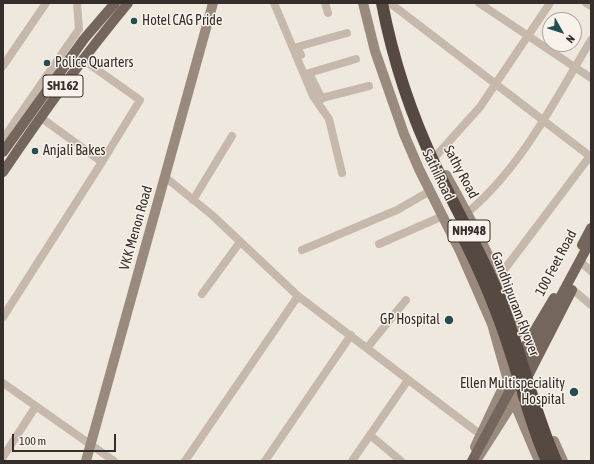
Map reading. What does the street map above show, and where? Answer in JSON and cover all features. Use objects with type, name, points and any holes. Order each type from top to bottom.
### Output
[{"type":"highway","name":"Gandhipuram Flyover","points":[[373,3],[383,47],[399,98],[428,169],[464,238],[490,296],[511,354],[532,428],[547,461]]},
{"type":"highway","name":"Gandhipuram Flyover","points":[[382,3],[399,72],[408,101],[435,166],[477,247],[497,291],[519,352],[540,422],[556,461]]},
{"type":"main road","name":"SH162","points":[[3,152],[84,38],[115,3]]},
{"type":"main road","name":"SH162","points":[[3,172],[82,59],[128,3]]},
{"type":"main road","name":"100 Feet Road","points":[[523,350],[591,228]]},
{"type":"main road","points":[[472,461],[591,240]]},
{"type":"main road","name":"100 Feet Road","points":[[529,374],[572,290],[588,268],[591,252]]},
{"type":"street","points":[[3,66],[46,3]]},
{"type":"street","points":[[3,139],[79,29],[77,3]]},
{"type":"street","name":"VKK Menon Road","points":[[86,461],[89,442],[206,3]]},
{"type":"street","name":"VKK Menon Road","points":[[80,461],[89,442],[213,3]]},
{"type":"street","points":[[274,3],[329,120],[342,173]]},
{"type":"street","points":[[325,3],[328,12]]},
{"type":"street","name":"Sathi Road","points":[[364,3],[375,51],[388,93],[404,134],[473,279],[492,324],[514,402],[539,461]]},
{"type":"street","points":[[388,3],[591,157],[498,278]]},
{"type":"street","name":"Sathy Road","points":[[388,3],[411,90],[435,158],[467,213],[498,278],[512,313],[529,374],[563,461]]},
{"type":"street","points":[[479,3],[591,78]]},
{"type":"street","points":[[435,158],[480,107],[550,3]]},
{"type":"street","points":[[319,99],[297,47],[348,34]]},
{"type":"street","points":[[467,213],[483,199],[505,173],[543,121],[591,40]]},
{"type":"street","points":[[3,317],[140,100],[82,59]]},
{"type":"street","points":[[309,73],[356,59]]},
{"type":"street","points":[[319,99],[369,86]]},
{"type":"street","points":[[40,117],[102,162]]},
{"type":"street","points":[[193,200],[232,136]]},
{"type":"street","points":[[165,177],[212,215],[298,296],[489,440]]},
{"type":"street","points":[[302,250],[397,210],[430,191]]},
{"type":"street","points":[[379,244],[443,216]]},
{"type":"street","points":[[202,294],[240,242]]},
{"type":"street","points":[[572,290],[591,305]]},
{"type":"street","points":[[185,461],[298,296]]},
{"type":"street","points":[[367,348],[406,300]]},
{"type":"street","points":[[264,461],[351,335]]},
{"type":"street","name":"100 Feet Road","points":[[467,461],[507,377],[523,350]]},
{"type":"street","name":"100 Feet Road","points":[[476,461],[514,402],[529,374]]},
{"type":"street","points":[[352,461],[408,380]]},
{"type":"street","points":[[3,383],[114,461]]},
{"type":"street","points":[[3,457],[36,406]]},
{"type":"street","points":[[370,435],[401,461]]},
{"type":"place","name":"Hotel CAG Pride","points":[[134,21]]},
{"type":"place","name":"Police Quarters","points":[[47,63]]},
{"type":"place","name":"Anjali Bakes","points":[[35,151]]},
{"type":"place","name":"GP Hospital","points":[[449,320]]},
{"type":"place","name":"Ellen Multispeciality Hospital","points":[[574,392]]}]
